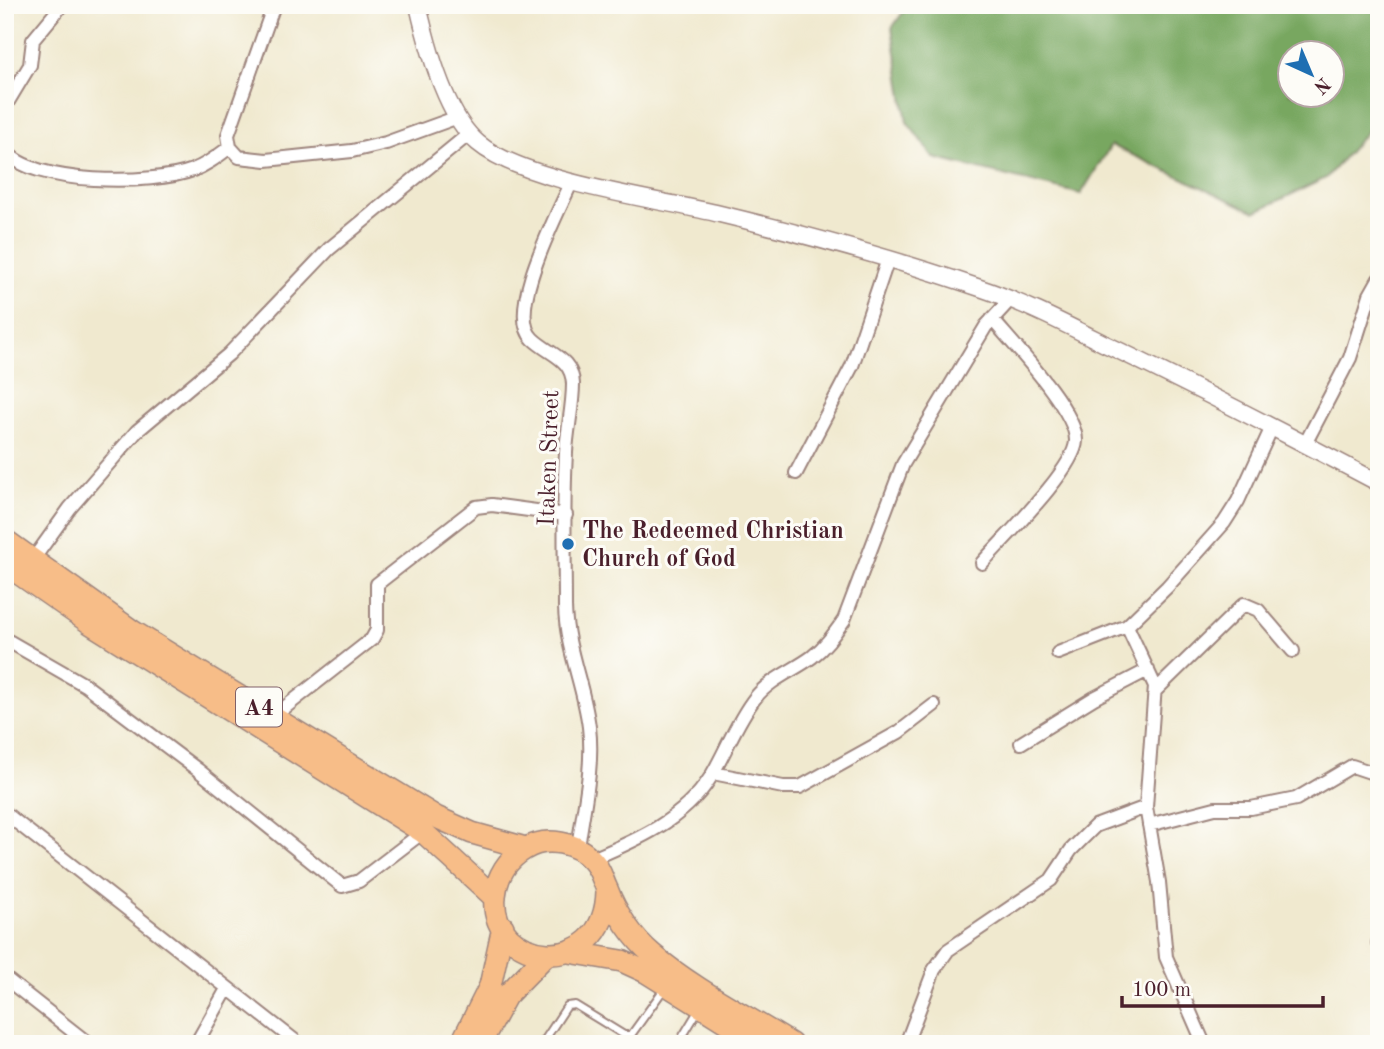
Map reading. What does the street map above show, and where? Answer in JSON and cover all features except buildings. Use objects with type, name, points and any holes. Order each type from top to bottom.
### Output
[{"type":"highway","name":"A4","points":[[5,540],[134,632],[436,817],[472,833],[526,848],[543,843],[561,843],[585,854]]},
{"type":"highway","name":"A4","points":[[5,564],[90,624],[423,832],[495,898]]},
{"type":"highway","points":[[461,1044],[490,986],[503,928],[495,898],[499,878],[510,860],[526,848]]},
{"type":"highway","points":[[585,854],[602,874],[607,891],[635,939],[654,956],[791,1044]]},
{"type":"highway","points":[[569,952],[583,945],[598,928],[607,906],[607,891]]},
{"type":"highway","points":[[503,928],[526,949],[547,954],[569,952],[622,961],[667,985],[761,1044]]},
{"type":"highway","points":[[480,1044],[506,996],[547,954]]},
{"type":"street","points":[[5,122],[5,105],[30,65],[33,40],[62,5]]},
{"type":"street","points":[[274,5],[228,135],[230,147],[239,157],[266,160],[352,151],[386,143],[458,117]]},
{"type":"street","points":[[418,5],[437,71],[458,117],[469,134],[488,150],[514,164],[572,181],[721,214],[888,259],[1010,300],[1177,378],[1379,483]]},
{"type":"street","points":[[32,561],[70,508],[136,431],[229,354],[329,250],[469,134]]},
{"type":"street","points":[[5,150],[20,164],[41,173],[79,179],[175,175],[205,165],[230,147]]},
{"type":"street","name":"Itaken Street","points":[[572,181],[529,282],[524,324],[533,339],[562,358],[572,375],[565,455],[565,610],[572,655],[589,728],[585,854]]},
{"type":"street","points":[[1379,198],[1379,205]]},
{"type":"street","points":[[796,473],[852,366],[888,259]]},
{"type":"street","points":[[1305,444],[1350,358],[1370,295],[1379,279]]},
{"type":"street","points":[[585,854],[655,830],[695,795],[713,773],[755,698],[767,685],[812,657],[828,642],[844,620],[899,472],[992,320],[1010,300]]},
{"type":"street","points":[[982,563],[1069,463],[1076,440],[1070,419],[1047,385],[992,320]]},
{"type":"street","points":[[1058,653],[1127,626],[1167,587],[1224,523],[1238,501],[1272,427]]},
{"type":"street","points":[[274,716],[372,639],[377,630],[377,584],[466,513],[492,505],[566,515]]},
{"type":"street","points":[[1156,690],[1244,604],[1253,605],[1293,651]]},
{"type":"street","points":[[1127,626],[1156,690],[1146,807],[1159,882],[1166,957],[1204,1044]]},
{"type":"street","points":[[5,639],[85,685],[342,886],[359,881],[423,832]]},
{"type":"street","points":[[1021,743],[1094,698],[1148,670]]},
{"type":"street","points":[[713,773],[783,787],[800,787],[899,732],[934,705]]},
{"type":"street","points":[[1149,825],[1215,808],[1251,808],[1296,799],[1352,766],[1379,775]]},
{"type":"street","points":[[906,1044],[934,970],[948,950],[1051,880],[1071,850],[1095,826],[1146,807]]},
{"type":"street","points":[[5,813],[299,1044]]},
{"type":"street","points":[[5,978],[89,1044]]},
{"type":"street","points":[[196,1044],[227,989]]},
{"type":"lane","points":[[542,1044],[567,1006],[575,1005],[624,1035],[631,1035],[667,985]]},
{"type":"lane","points":[[678,1044],[701,1006]]},
{"type":"green space","points":[[908,5],[1379,5],[1379,113],[1376,121],[1326,178],[1255,212],[1111,145],[1081,194],[934,158],[907,122],[892,28]]},
{"type":"place","name":"The Redeemed Christian Church of God","points":[[568,544]]}]
